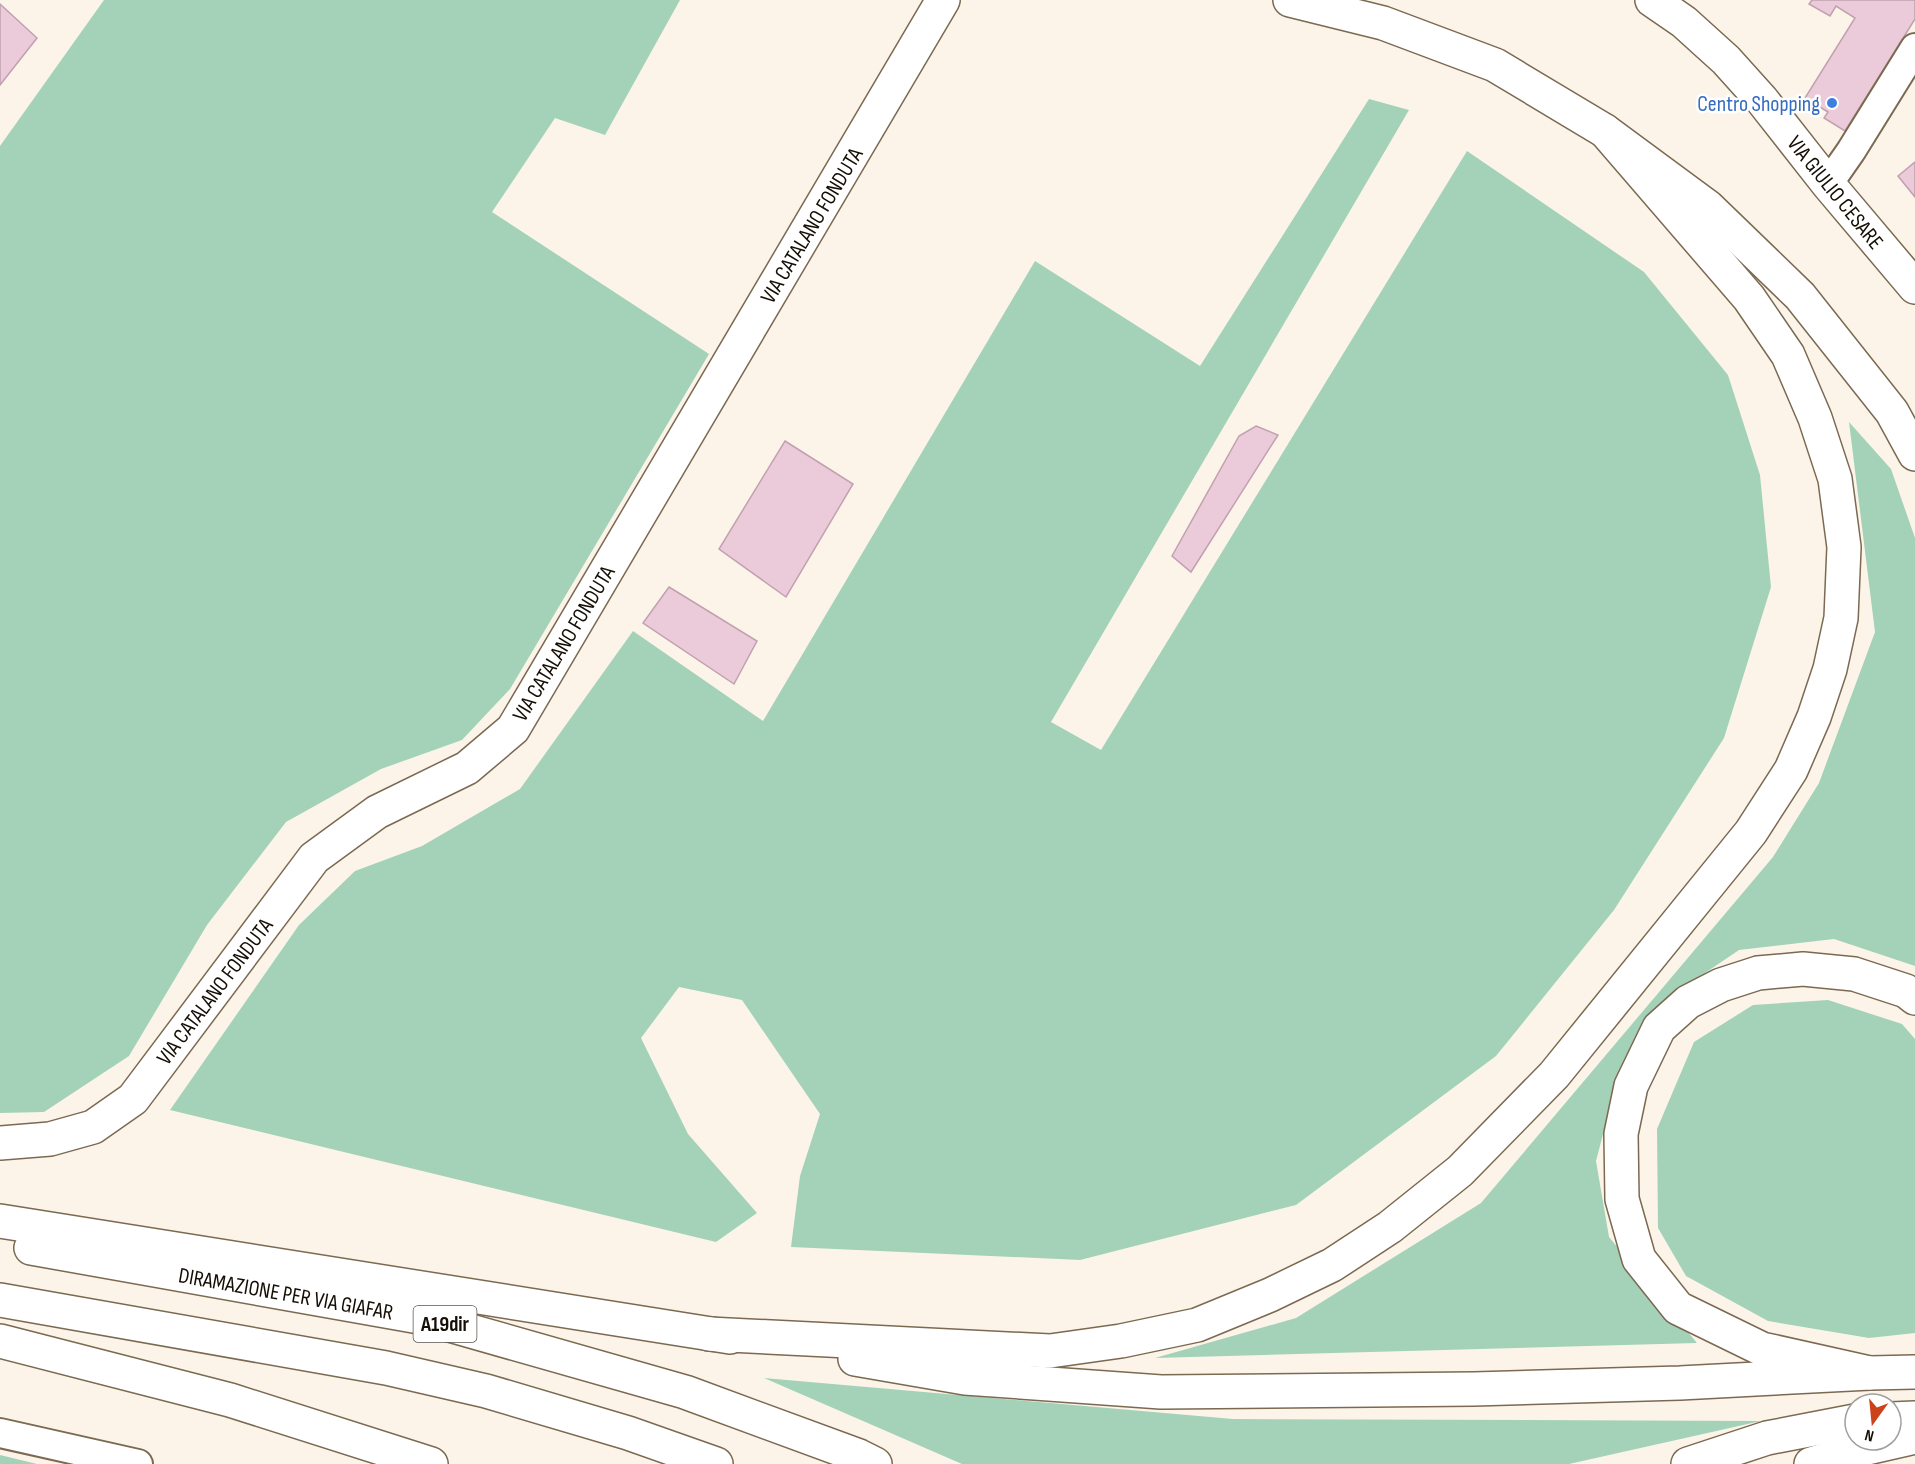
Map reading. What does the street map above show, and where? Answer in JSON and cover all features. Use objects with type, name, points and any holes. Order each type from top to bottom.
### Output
[{"type":"main road","name":"VIA CATALANO FONDUTA","points":[[0,1143],[50,1139],[93,1127],[132,1099],[314,858],[377,812],[467,768],[513,729],[944,0]]},
{"type":"main road","points":[[1290,0],[1383,23],[1495,65],[1605,131],[1708,207],[1800,296],[1915,443]]},
{"type":"main road","name":"VIA GIULIO CESARE","points":[[1652,0],[1684,22],[1726,60],[1762,100],[1828,184],[1915,287]]},
{"type":"main road","points":[[709,1334],[1050,1351],[1121,1341],[1197,1325],[1281,1290],[1332,1265],[1390,1227],[1460,1171],[1554,1075],[1751,832],[1791,770],[1814,717],[1830,669],[1840,618],[1844,547],[1835,480],[1815,418],[1788,356],[1749,298],[1605,131]]},
{"type":"main road","points":[[1892,412],[1915,454]]},
{"type":"main road","points":[[1870,1372],[1762,1349],[1678,1308],[1639,1259],[1622,1199],[1621,1134],[1631,1086],[1659,1028],[1688,1002],[1721,986],[1758,973],[1803,969],[1854,974],[1906,991],[1915,998]]},
{"type":"main road","points":[[0,1221],[709,1334],[965,1378],[1161,1392],[1497,1388],[1680,1383],[1870,1372],[1915,1372]]},
{"type":"main road","name":"DIRAMAZIONE PER VIA GIAFAR","points":[[0,1243],[425,1318],[685,1392],[860,1456],[875,1464]]},
{"type":"main road","name":"A19dir","points":[[0,1300],[386,1368],[486,1391],[628,1433],[716,1464]]},
{"type":"main road","points":[[0,1341],[230,1400],[431,1464]]},
{"type":"main road","points":[[1688,1464],[1767,1438],[1843,1423]]},
{"type":"main road","points":[[1811,1464],[1915,1437]]},
{"type":"street","points":[[1828,184],[1915,48]]},
{"type":"street","points":[[0,1433],[138,1464]]},
{"type":"green space","points":[[104,0],[680,0],[605,135],[555,118],[492,212],[709,354],[510,689],[462,740],[381,769],[286,822],[207,925],[129,1056],[44,1112],[0,1113],[0,146]]},
{"type":"green space","points":[[1369,99],[1409,110],[1051,722],[1101,750],[1467,151],[1644,272],[1728,375],[1760,475],[1771,587],[1724,738],[1614,910],[1496,1056],[1296,1205],[1080,1260],[791,1247],[800,1176],[820,1114],[742,1000],[679,987],[641,1038],[688,1134],[757,1213],[716,1242],[170,1110],[299,925],[355,871],[422,846],[520,789],[633,631],[763,721],[1035,261],[1200,366]]},
{"type":"green space","points":[[1849,422],[1891,469],[1915,538],[1915,966],[1834,939],[1739,950],[1702,975],[1658,1010],[1619,1073],[1596,1161],[1609,1237],[1697,1343],[1155,1358],[1296,1318],[1481,1203],[1773,857],[1819,783],[1875,632]]},
{"type":"green space","points":[[1828,1000],[1902,1024],[1915,1039],[1915,1333],[1869,1338],[1768,1321],[1686,1276],[1658,1228],[1657,1129],[1694,1042],[1753,1005]]},
{"type":"green space","points":[[764,1378],[1233,1419],[1761,1421],[1569,1464],[962,1464]]},
{"type":"green space","points":[[0,1455],[37,1464],[0,1464]]},
{"type":"building","points":[[1812,0],[1915,0],[1915,19],[1845,131],[1824,118],[1828,112],[1805,98],[1855,18],[1836,6],[1830,16],[1809,4]]},
{"type":"building","points":[[0,4],[37,38],[0,85]]},
{"type":"building","points":[[1915,162],[1915,197],[1898,176]]},
{"type":"building","points":[[1256,426],[1278,435],[1191,572],[1172,556],[1239,436]]},
{"type":"building","points":[[785,441],[853,484],[786,597],[719,549]]},
{"type":"building","points":[[669,587],[757,641],[734,684],[643,623]]},
{"type":"place","name":"Centro Shopping","points":[[1832,103]]}]
